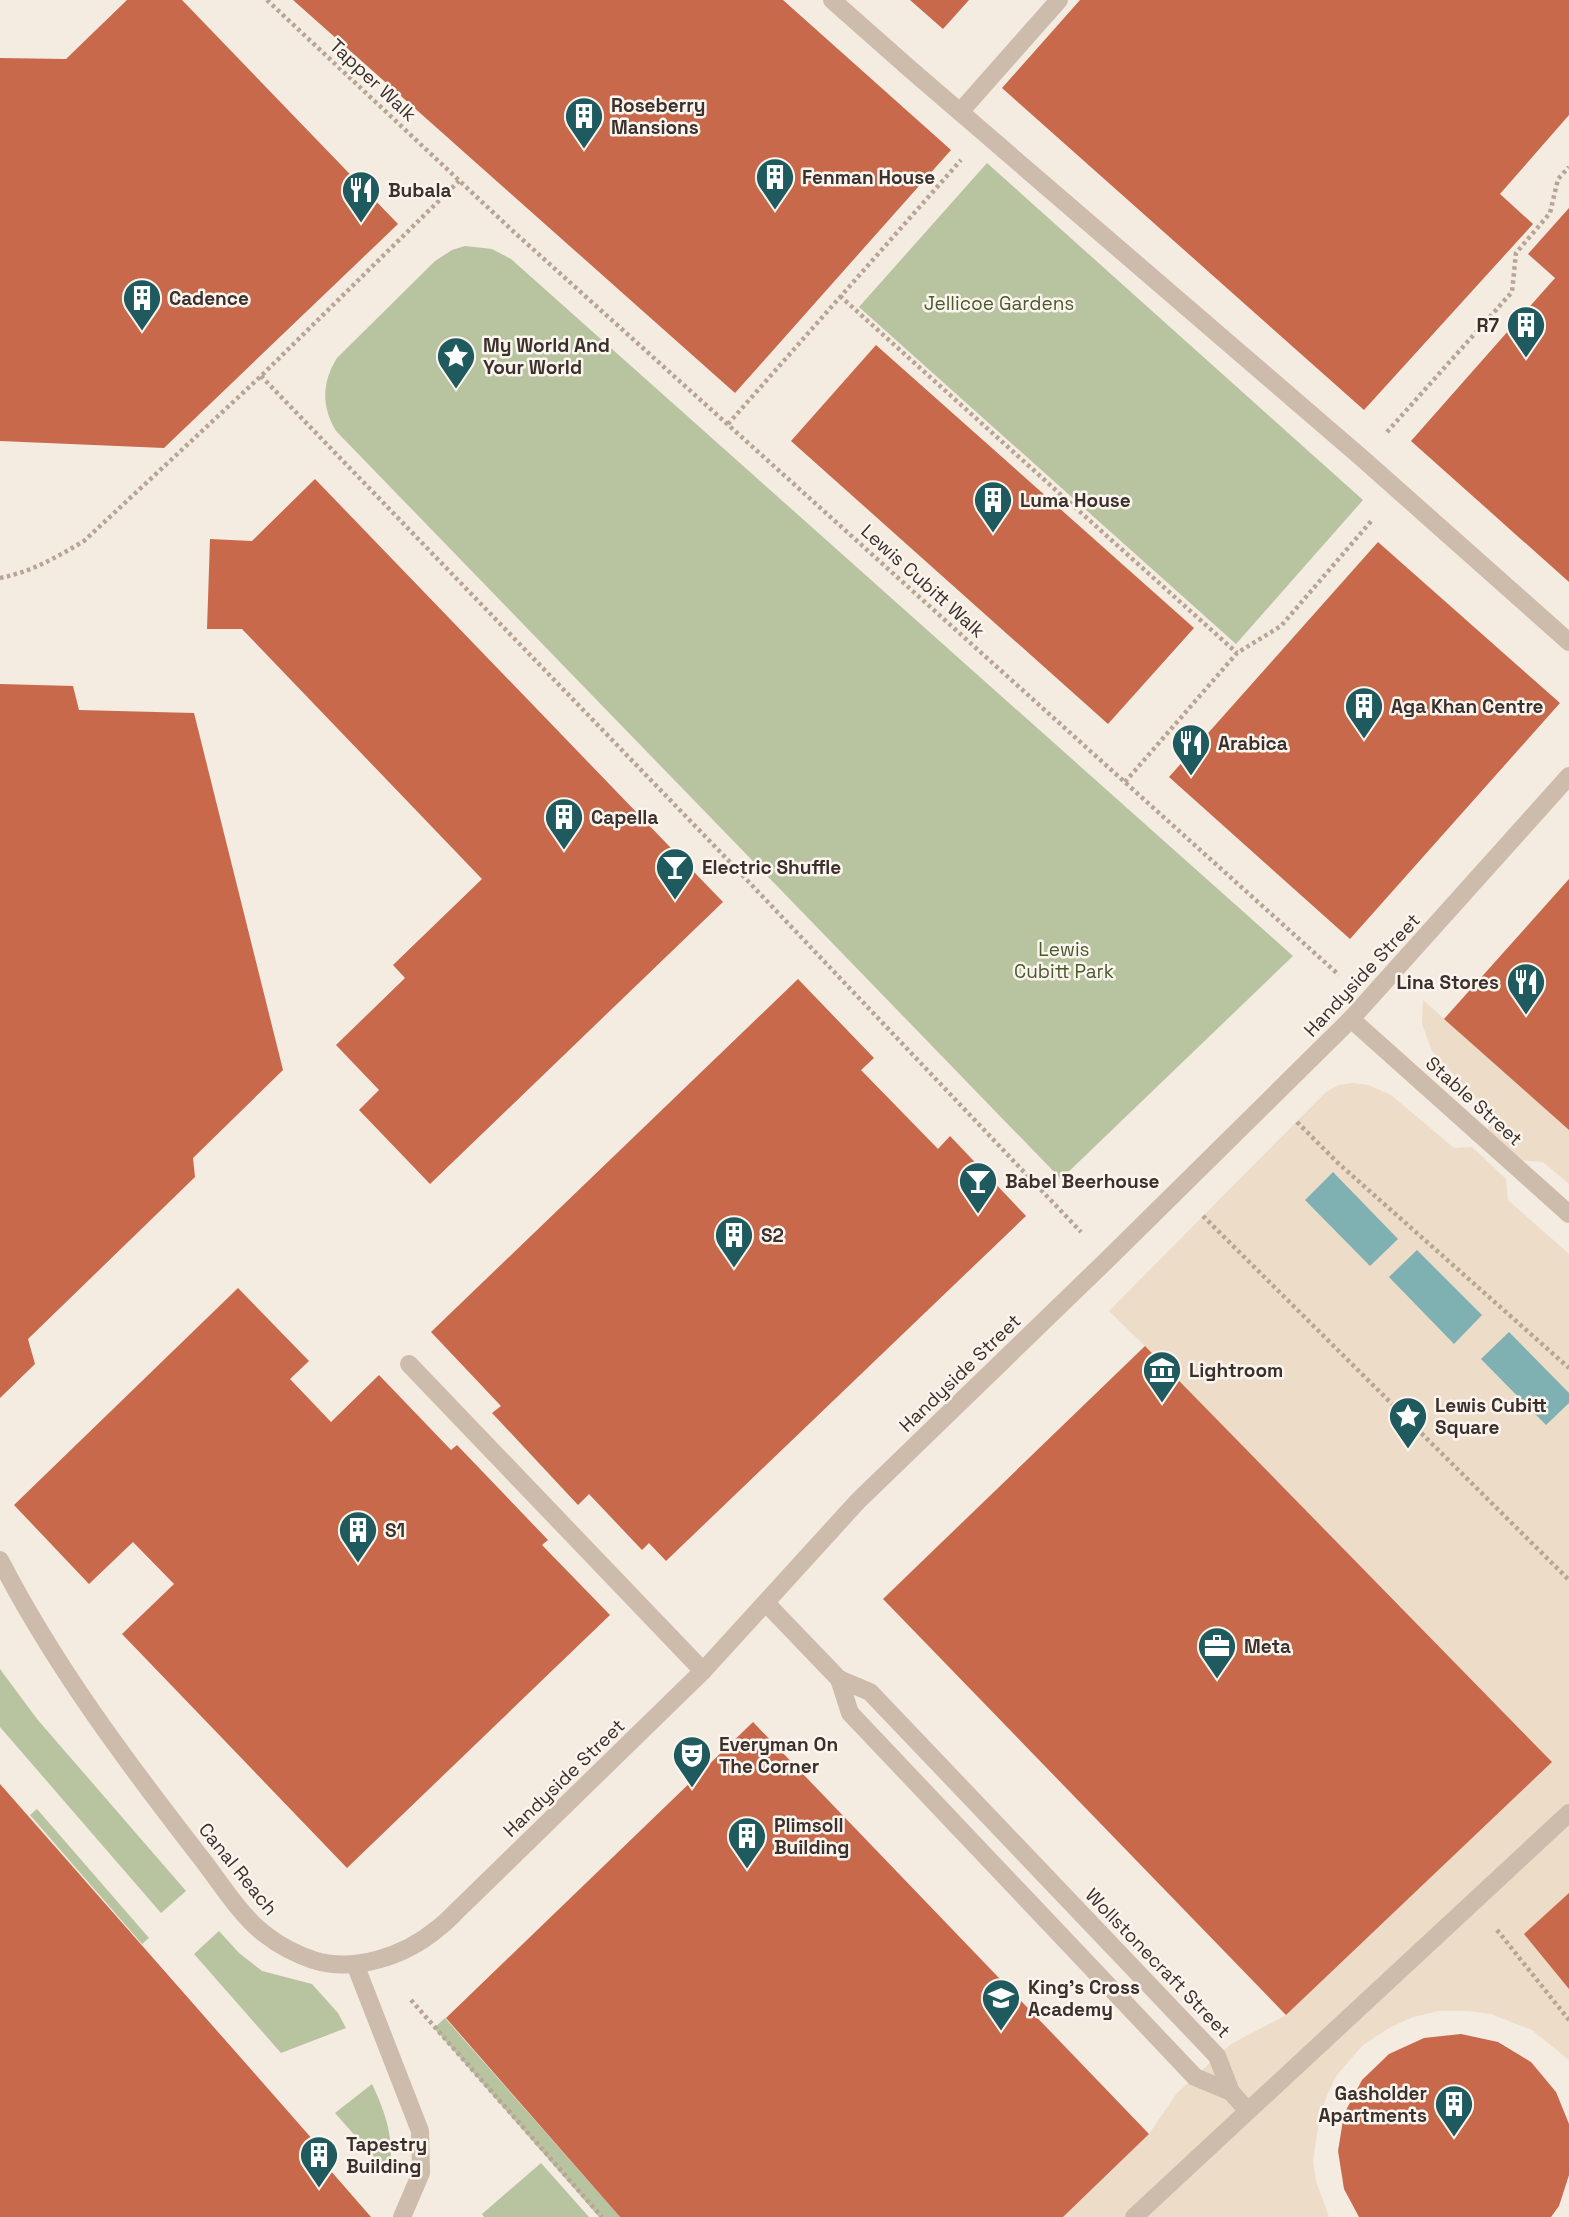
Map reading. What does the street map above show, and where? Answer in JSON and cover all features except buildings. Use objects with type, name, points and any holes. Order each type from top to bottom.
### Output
[{"type":"street","points":[[832,0],[1363,459],[1569,642]]},
{"type":"street","points":[[960,112],[1059,0]]},
{"type":"street","name":"Handyside Street","points":[[355,1964],[406,1949],[435,1931],[703,1671],[858,1501],[1351,1019],[1569,776]]},
{"type":"street","name":"Stable Street","points":[[1351,1019],[1569,1213]]},
{"type":"street","points":[[409,1364],[703,1671]]},
{"type":"street","name":"Canal Reach","points":[[0,1560],[47,1646],[159,1804],[243,1912],[265,1935],[292,1951],[326,1962],[355,1964]]},
{"type":"street","name":"Wollstonecraft Street","points":[[766,1603],[839,1679],[870,1692],[1179,2016],[1217,2056],[1231,2092]]},
{"type":"street","name":"Wollstonecraft Street","points":[[839,1679],[850,1713],[1195,2077],[1231,2092]]},
{"type":"street","points":[[1134,2217],[1569,1813]]},
{"type":"street","points":[[355,1964],[419,2130],[421,2173],[402,2217]]},
{"type":"street","points":[[1231,2092],[1248,2111]]},
{"type":"path","name":"Tapper Walk","points":[[267,0],[459,181]]},
{"type":"path","points":[[728,424],[969,151]]},
{"type":"path","points":[[1363,459],[1512,292],[1516,253],[1550,213],[1558,179],[1569,167]]},
{"type":"path","points":[[0,579],[17,575],[55,558],[84,541],[261,376],[459,181]]},
{"type":"path","name":"Lewis Cubitt Walk","points":[[459,181],[1368,1001]]},
{"type":"path","points":[[841,296],[1237,653]]},
{"type":"path","points":[[261,376],[1108,1259]]},
{"type":"path","points":[[1125,782],[1237,653],[1281,626],[1398,490]]},
{"type":"path","points":[[1296,1122],[1569,1368]]},
{"type":"path","points":[[1178,1190],[1569,1580]]},
{"type":"path","points":[[1475,1902],[1569,2020]]},
{"type":"path","points":[[376,1960],[602,2217]]},
{"type":"green space","name":"Jellicoe Gardens","points":[[987,163],[1363,500],[1236,644],[859,307]]},
{"type":"green space","name":"Lewis Cubitt Park","points":[[465,246],[492,249],[511,259],[1293,956],[1061,1179],[336,431],[328,412],[325,394],[328,376],[337,358],[435,261],[452,250]]},
{"type":"green space","points":[[0,1669],[37,1719],[186,1891],[161,1913],[0,1727]]},
{"type":"green space","points":[[37,1809],[149,1938],[142,1944],[30,1815]]},
{"type":"green space","points":[[219,1931],[239,1953],[262,1971],[312,1984],[338,2013],[346,2028],[281,2053],[194,1954]]},
{"type":"green space","points":[[445,2018],[620,2217],[599,2217],[434,2028]]},
{"type":"green space","points":[[372,2084],[390,2138],[389,2174],[335,2113]]},
{"type":"green space","points":[[541,2163],[589,2217],[484,2217],[482,2214]]},
{"type":"shaded area","points":[[1423,1000],[1569,1130],[1569,1184],[1543,1162],[1522,1160],[1489,1132],[1487,1110],[1432,1051],[1422,1024]]},
{"type":"shaded area","points":[[1339,1085],[1368,1085],[1391,1095],[1454,1148],[1472,1147],[1506,1179],[1508,1200],[1569,1254],[1569,2060],[1532,2030],[1491,2014],[1438,2011],[1413,2017],[1363,2045],[1336,2076],[1326,2098],[1320,2115],[1313,2161],[1316,2181],[1329,2217],[1063,2217],[1149,2134],[1177,2093],[1231,2044],[1286,2015],[1552,1762],[1109,1311],[1326,1092]]},
{"type":"water","points":[[1333,1172],[1398,1239],[1370,1266],[1305,1200]]},
{"type":"water","points":[[1417,1250],[1482,1315],[1454,1344],[1389,1277]]},
{"type":"water","points":[[1509,1332],[1569,1393],[1569,1403],[1546,1425],[1481,1359]]},
{"type":"place","name":"Roseberry Mansions","points":[[584,150]]},
{"type":"place","name":"Fenman House","points":[[775,211]]},
{"type":"place","name":"Bubala","points":[[361,224]]},
{"type":"place","name":"Cadence","points":[[142,332]]},
{"type":"place","name":"R7","points":[[1526,359]]},
{"type":"place","name":"My World And Your World","points":[[456,390]]},
{"type":"place","name":"Luma House","points":[[993,534]]},
{"type":"place","name":"Aga Khan Centre","points":[[1364,740]]},
{"type":"place","name":"Arabica","points":[[1191,777]]},
{"type":"place","name":"Capella","points":[[564,851]]},
{"type":"place","name":"Electric Shuffle","points":[[675,901]]},
{"type":"place","name":"Lina Stores","points":[[1526,1016]]},
{"type":"place","name":"Babel Beerhouse","points":[[978,1215]]},
{"type":"place","name":"S2","points":[[734,1269]]},
{"type":"place","name":"Lightroom","points":[[1162,1404]]},
{"type":"place","name":"Lewis Cubitt Square","points":[[1408,1450]]},
{"type":"place","name":"S1","points":[[358,1564]]},
{"type":"place","name":"Meta","points":[[1217,1680]]},
{"type":"place","name":"Everyman On The Corner","points":[[692,1789]]},
{"type":"place","name":"Plimsoll Building","points":[[747,1870]]},
{"type":"place","name":"King’s Cross Academy","points":[[1001,2032]]},
{"type":"place","name":"Gasholder Apartments","points":[[1454,2138]]},
{"type":"place","name":"Tapestry Building","points":[[319,2189]]}]
